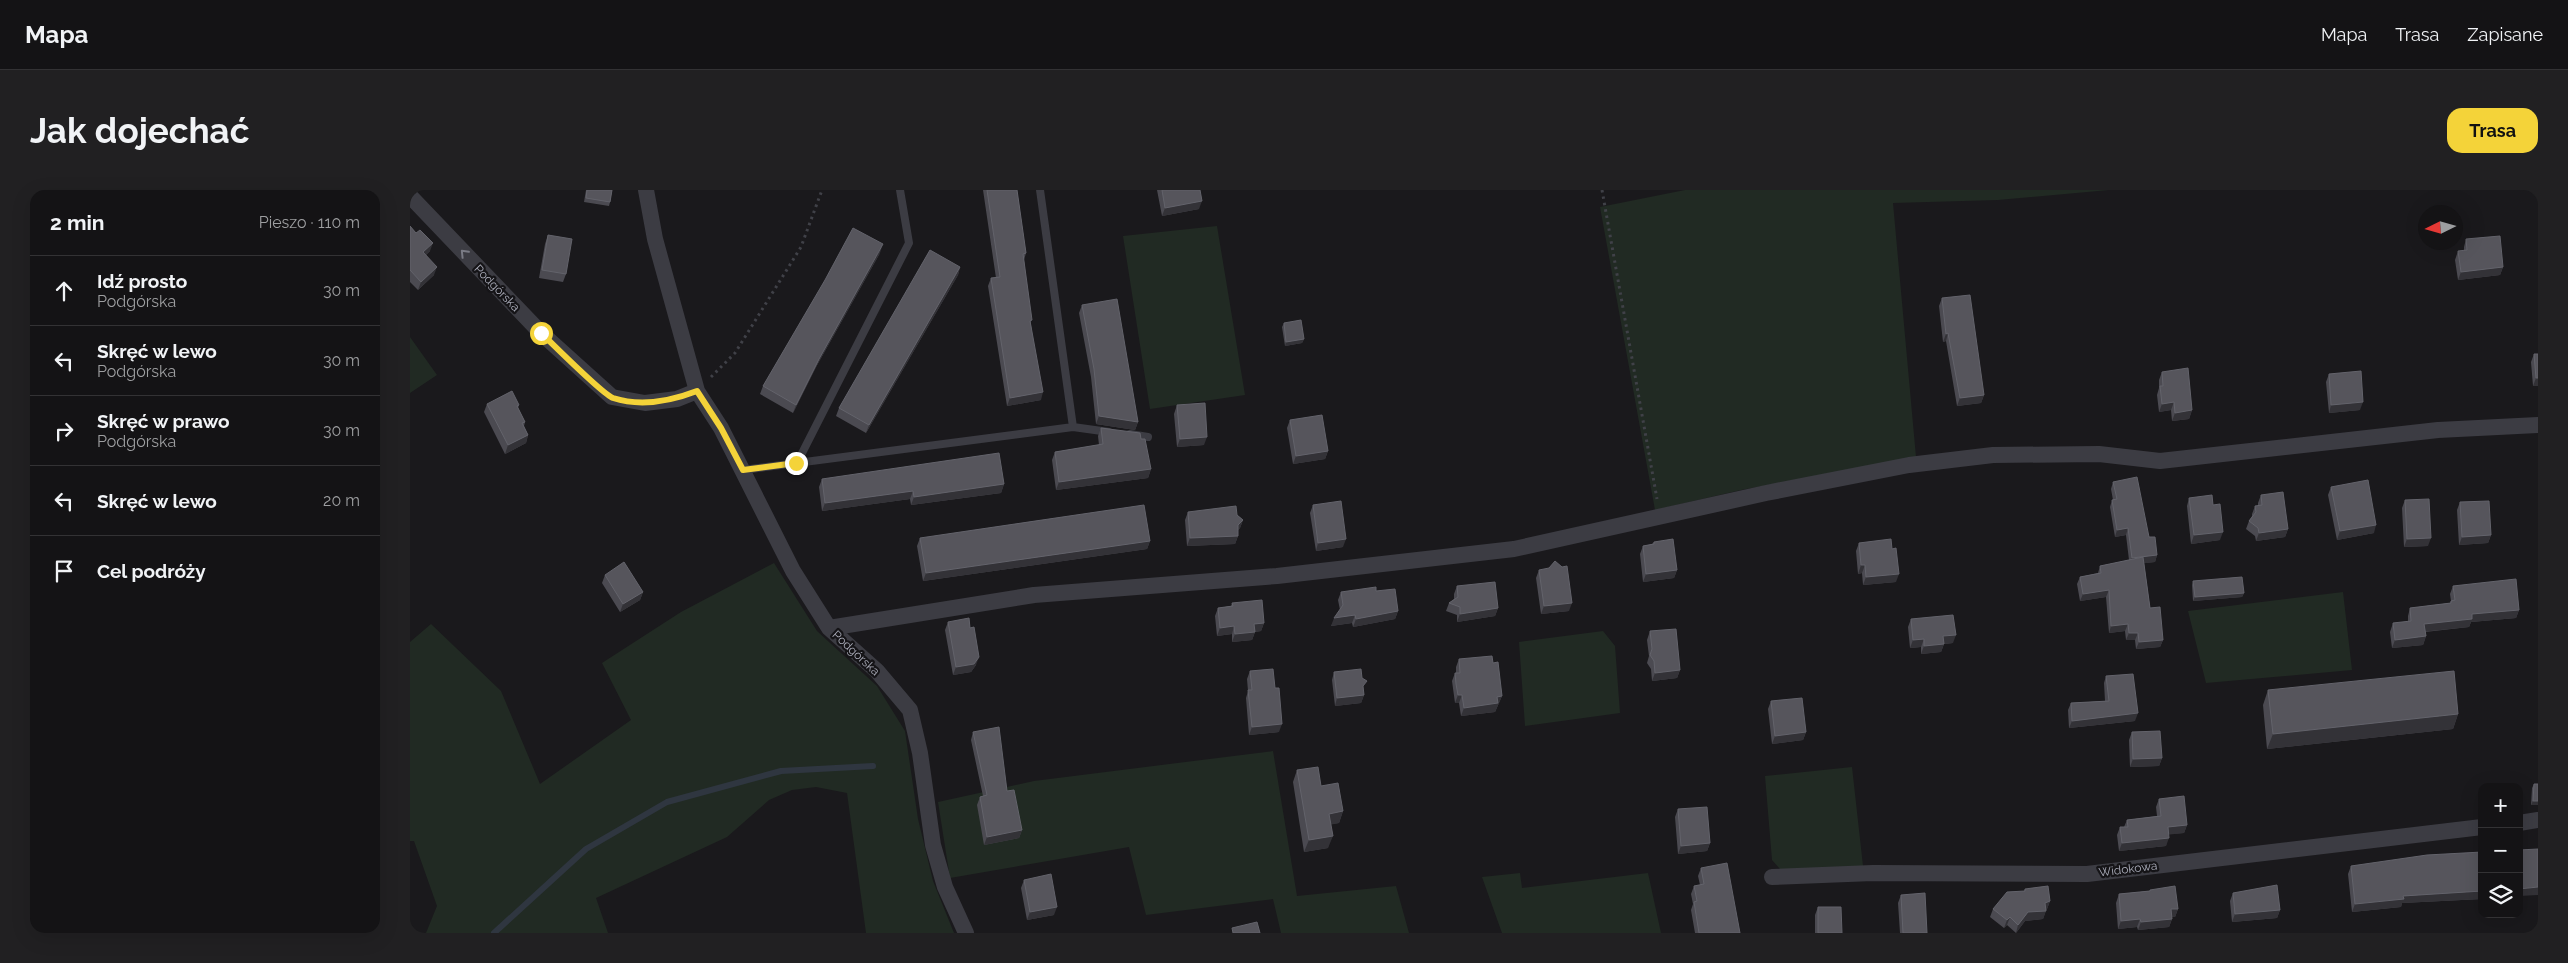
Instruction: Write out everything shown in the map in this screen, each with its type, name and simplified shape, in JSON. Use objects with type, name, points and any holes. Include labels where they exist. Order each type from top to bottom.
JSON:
[{"type":"street","name":"Podgórska","points":[[646,190],[655,239],[697,391],[721,428],[793,571],[829,628],[877,671],[910,710],[920,753],[933,845],[945,886],[966,933]]},
{"type":"street","name":"Podgórska","points":[[410,196],[541,333],[612,397],[645,403],[676,399],[697,391]]},
{"type":"street","points":[[829,628],[1034,595],[1277,576],[1514,549],[1766,493],[1909,465],[1993,455],[2100,454],[2160,461],[2438,430],[2538,425]]},
{"type":"street","points":[[2523,822],[2538,820]]},
{"type":"street","name":"Widokowa","points":[[1772,877],[1873,872],[2087,874],[2478,827]]},
{"type":"lane","points":[[796,463],[909,243],[900,190]]},
{"type":"lane","points":[[1040,190],[1073,427]]},
{"type":"lane","points":[[743,470],[1073,427],[1148,436]]},
{"type":"path","points":[[697,391],[735,353],[801,247],[822,190]]},
{"type":"path","points":[[1602,190],[1660,516]]},
{"type":"shaded area","points":[[1685,190],[2109,190],[1998,200],[1893,203],[1916,457],[1741,490],[1655,510],[1600,207]]},
{"type":"shaded area","points":[[1217,226],[1245,395],[1150,409],[1123,236]]},
{"type":"shaded area","points":[[410,337],[437,375],[410,393]]},
{"type":"shaded area","points":[[774,563],[817,631],[877,686],[905,731],[918,819],[933,881],[954,933],[866,933],[847,793],[816,787],[792,790],[769,800],[727,837],[596,898],[608,933],[426,933],[437,906],[414,841],[410,841],[410,642],[431,624],[501,691],[540,784],[631,720],[602,663],[681,612]]},
{"type":"shaded area","points":[[2343,592],[2352,670],[2206,683],[2188,611]]},
{"type":"shaded area","points":[[1603,631],[1615,646],[1620,713],[1525,726],[1519,642]]},
{"type":"shaded area","points":[[1273,751],[1297,896],[1396,886],[1409,933],[1281,933],[1273,899],[1146,915],[1129,847],[950,878],[938,802],[1034,781]]},
{"type":"shaded area","points":[[1852,767],[1863,866],[1781,870],[1772,860],[1765,776]]},
{"type":"shaded area","points":[[1520,873],[1522,888],[1648,873],[1661,933],[1502,933],[1482,877]]},
{"type":"building","points":[[587,190],[612,190],[610,202],[586,198]]},
{"type":"building","points":[[987,190],[1017,190],[1026,253],[1023,254],[1032,320],[1030,321],[1043,392],[1010,398],[991,278],[1000,277]]},
{"type":"building","points":[[1162,190],[1200,190],[1202,201],[1165,208]]},
{"type":"building","points":[[410,226],[416,233],[420,230],[433,243],[423,252],[437,267],[421,282],[410,270]]},
{"type":"building","points":[[853,228],[883,244],[819,359],[796,405],[763,386]]},
{"type":"building","points":[[548,235],[572,239],[566,274],[542,270]]},
{"type":"building","points":[[2500,236],[2503,267],[2461,272],[2458,251],[2467,250],[2466,239]]},
{"type":"building","points":[[930,250],[960,267],[869,425],[839,408]]},
{"type":"building","points":[[1970,295],[1984,395],[1960,398],[1948,333],[1946,334],[1942,298]]},
{"type":"building","points":[[1117,299],[1138,422],[1099,416],[1094,369],[1082,305]]},
{"type":"building","points":[[1301,320],[1304,339],[1286,342],[1284,323]]},
{"type":"building","points":[[2534,354],[2538,354],[2538,378],[2536,378]]},
{"type":"building","points":[[2188,368],[2192,410],[2175,413],[2174,402],[2162,404],[2160,386],[2163,386],[2162,372]]},
{"type":"building","points":[[2361,371],[2363,402],[2331,405],[2329,374]]},
{"type":"building","points":[[512,391],[519,405],[517,406],[525,422],[522,423],[528,435],[508,445],[487,404]]},
{"type":"building","points":[[1205,403],[1207,437],[1180,439],[1177,405]]},
{"type":"building","points":[[1322,415],[1328,451],[1296,456],[1290,420]]},
{"type":"building","points":[[1101,428],[1140,433],[1141,439],[1145,439],[1151,469],[1059,482],[1055,452],[1103,444]]},
{"type":"building","points":[[999,453],[1004,484],[914,497],[913,491],[825,503],[822,479]]},
{"type":"building","points":[[2137,477],[2149,537],[2155,537],[2157,555],[2132,558],[2128,528],[2117,530],[2112,500],[2117,499],[2113,482]]},
{"type":"building","points":[[2368,480],[2376,525],[2340,531],[2331,487]]},
{"type":"building","points":[[2283,492],[2288,529],[2259,533],[2258,528],[2249,521],[2256,512],[2255,506],[2262,505],[2261,495]]},
{"type":"building","points":[[2212,495],[2213,505],[2220,504],[2223,532],[2194,535],[2189,498]]},
{"type":"building","points":[[2429,499],[2431,538],[2407,539],[2405,500]]},
{"type":"building","points":[[1341,501],[1346,539],[1318,543],[1313,505]]},
{"type":"building","points":[[2489,501],[2491,535],[2462,537],[2460,502]]},
{"type":"building","points":[[1144,505],[1150,541],[926,573],[920,538]]},
{"type":"building","points":[[1236,506],[1237,515],[1243,520],[1238,525],[1238,536],[1190,538],[1188,512]]},
{"type":"building","points":[[1673,539],[1677,570],[1646,574],[1643,546]]},
{"type":"building","points":[[1891,539],[1892,549],[1896,548],[1899,574],[1866,577],[1865,565],[1861,565],[1859,543]]},
{"type":"building","points":[[2143,557],[2150,608],[2160,607],[2163,640],[2139,642],[2138,633],[2129,633],[2128,624],[2111,626],[2109,590],[2083,594],[2080,577],[2101,573],[2100,566]]},
{"type":"building","points":[[1555,561],[1562,567],[1567,566],[1572,603],[1544,606],[1539,570],[1549,568]]},
{"type":"building","points":[[624,562],[643,592],[623,604],[605,575]]},
{"type":"building","points":[[2242,577],[2244,593],[2195,597],[2193,581]]},
{"type":"building","points":[[2516,579],[2519,610],[2472,614],[2472,619],[2424,624],[2426,636],[2395,640],[2393,623],[2411,621],[2410,608],[2451,603],[2451,601],[2455,600],[2453,586]]},
{"type":"building","points":[[1495,582],[1498,608],[1460,614],[1460,607],[1449,603],[1458,597],[1457,586]]},
{"type":"building","points":[[1376,587],[1376,591],[1395,589],[1398,611],[1356,619],[1355,615],[1334,618],[1343,605],[1341,592]]},
{"type":"building","points":[[1262,600],[1264,623],[1254,624],[1255,632],[1235,634],[1234,626],[1220,628],[1218,608],[1233,606],[1232,603]]},
{"type":"building","points":[[1953,615],[1956,635],[1943,636],[1944,644],[1924,646],[1924,639],[1913,640],[1911,619]]},
{"type":"building","points":[[969,618],[970,628],[974,627],[979,657],[974,664],[956,667],[948,622]]},
{"type":"building","points":[[1676,629],[1680,670],[1655,673],[1654,661],[1650,655],[1652,649],[1650,631]]},
{"type":"building","points":[[1492,656],[1493,663],[1498,662],[1502,696],[1497,697],[1498,703],[1464,708],[1462,695],[1458,695],[1456,684],[1455,673],[1460,673],[1459,659]]},
{"type":"building","points":[[1273,669],[1275,688],[1279,688],[1282,724],[1252,727],[1248,690],[1252,690],[1250,671]]},
{"type":"building","points":[[1361,669],[1362,678],[1367,681],[1363,686],[1364,695],[1337,698],[1334,672]]},
{"type":"building","points":[[2454,671],[2458,714],[2273,734],[2268,690]]},
{"type":"building","points":[[2133,674],[2138,713],[2072,721],[2071,703],[2109,701],[2106,676]]},
{"type":"building","points":[[1802,698],[1806,732],[1775,736],[1771,701]]},
{"type":"building","points":[[999,727],[1007,791],[1014,790],[1022,830],[987,837],[980,797],[987,795],[973,732]]},
{"type":"building","points":[[2160,731],[2162,758],[2133,759],[2132,732]]},
{"type":"building","points":[[1318,767],[1321,786],[1338,783],[1343,811],[1329,814],[1333,836],[1309,840],[1297,770]]},
{"type":"building","points":[[2534,784],[2538,784],[2538,801],[2533,801]]},
{"type":"building","points":[[2184,796],[2187,825],[2168,827],[2169,838],[2122,843],[2120,827],[2128,827],[2127,820],[2161,816],[2159,799]]},
{"type":"building","points":[[1707,807],[1710,843],[1681,846],[1678,809]]},
{"type":"building","points":[[2538,849],[2538,887],[2523,889],[2523,850]]},
{"type":"building","points":[[2478,852],[2478,891],[2403,896],[2404,899],[2355,904],[2351,866],[2427,855]]},
{"type":"building","points":[[1727,863],[1740,933],[1699,933],[1694,902],[1697,901],[1694,886],[1704,884],[1701,868]]},
{"type":"building","points":[[1051,874],[1057,907],[1030,912],[1024,880]]},
{"type":"building","points":[[2277,885],[2280,910],[2235,914],[2233,893]]},
{"type":"building","points":[[2048,886],[2050,901],[2045,903],[2046,911],[2028,912],[2018,925],[2010,917],[2007,920],[1993,909],[2007,892],[2025,891],[2025,889]]},
{"type":"building","points":[[2175,886],[2178,909],[2171,909],[2172,919],[2141,922],[2140,919],[2121,921],[2119,894]]},
{"type":"building","points":[[1925,893],[1927,933],[1903,933],[1901,895]]},
{"type":"building","points":[[1818,907],[1841,907],[1842,933],[1818,933]]},
{"type":"building","points":[[1257,922],[1260,933],[1233,933],[1232,928]]},
{"type":"waterway","points":[[494,933],[586,849],[667,802],[781,771],[873,766]]},
{"type":"route","points":[[541,333],[612,397],[645,403],[676,399],[697,391],[721,428],[743,470],[796,463]]}]
